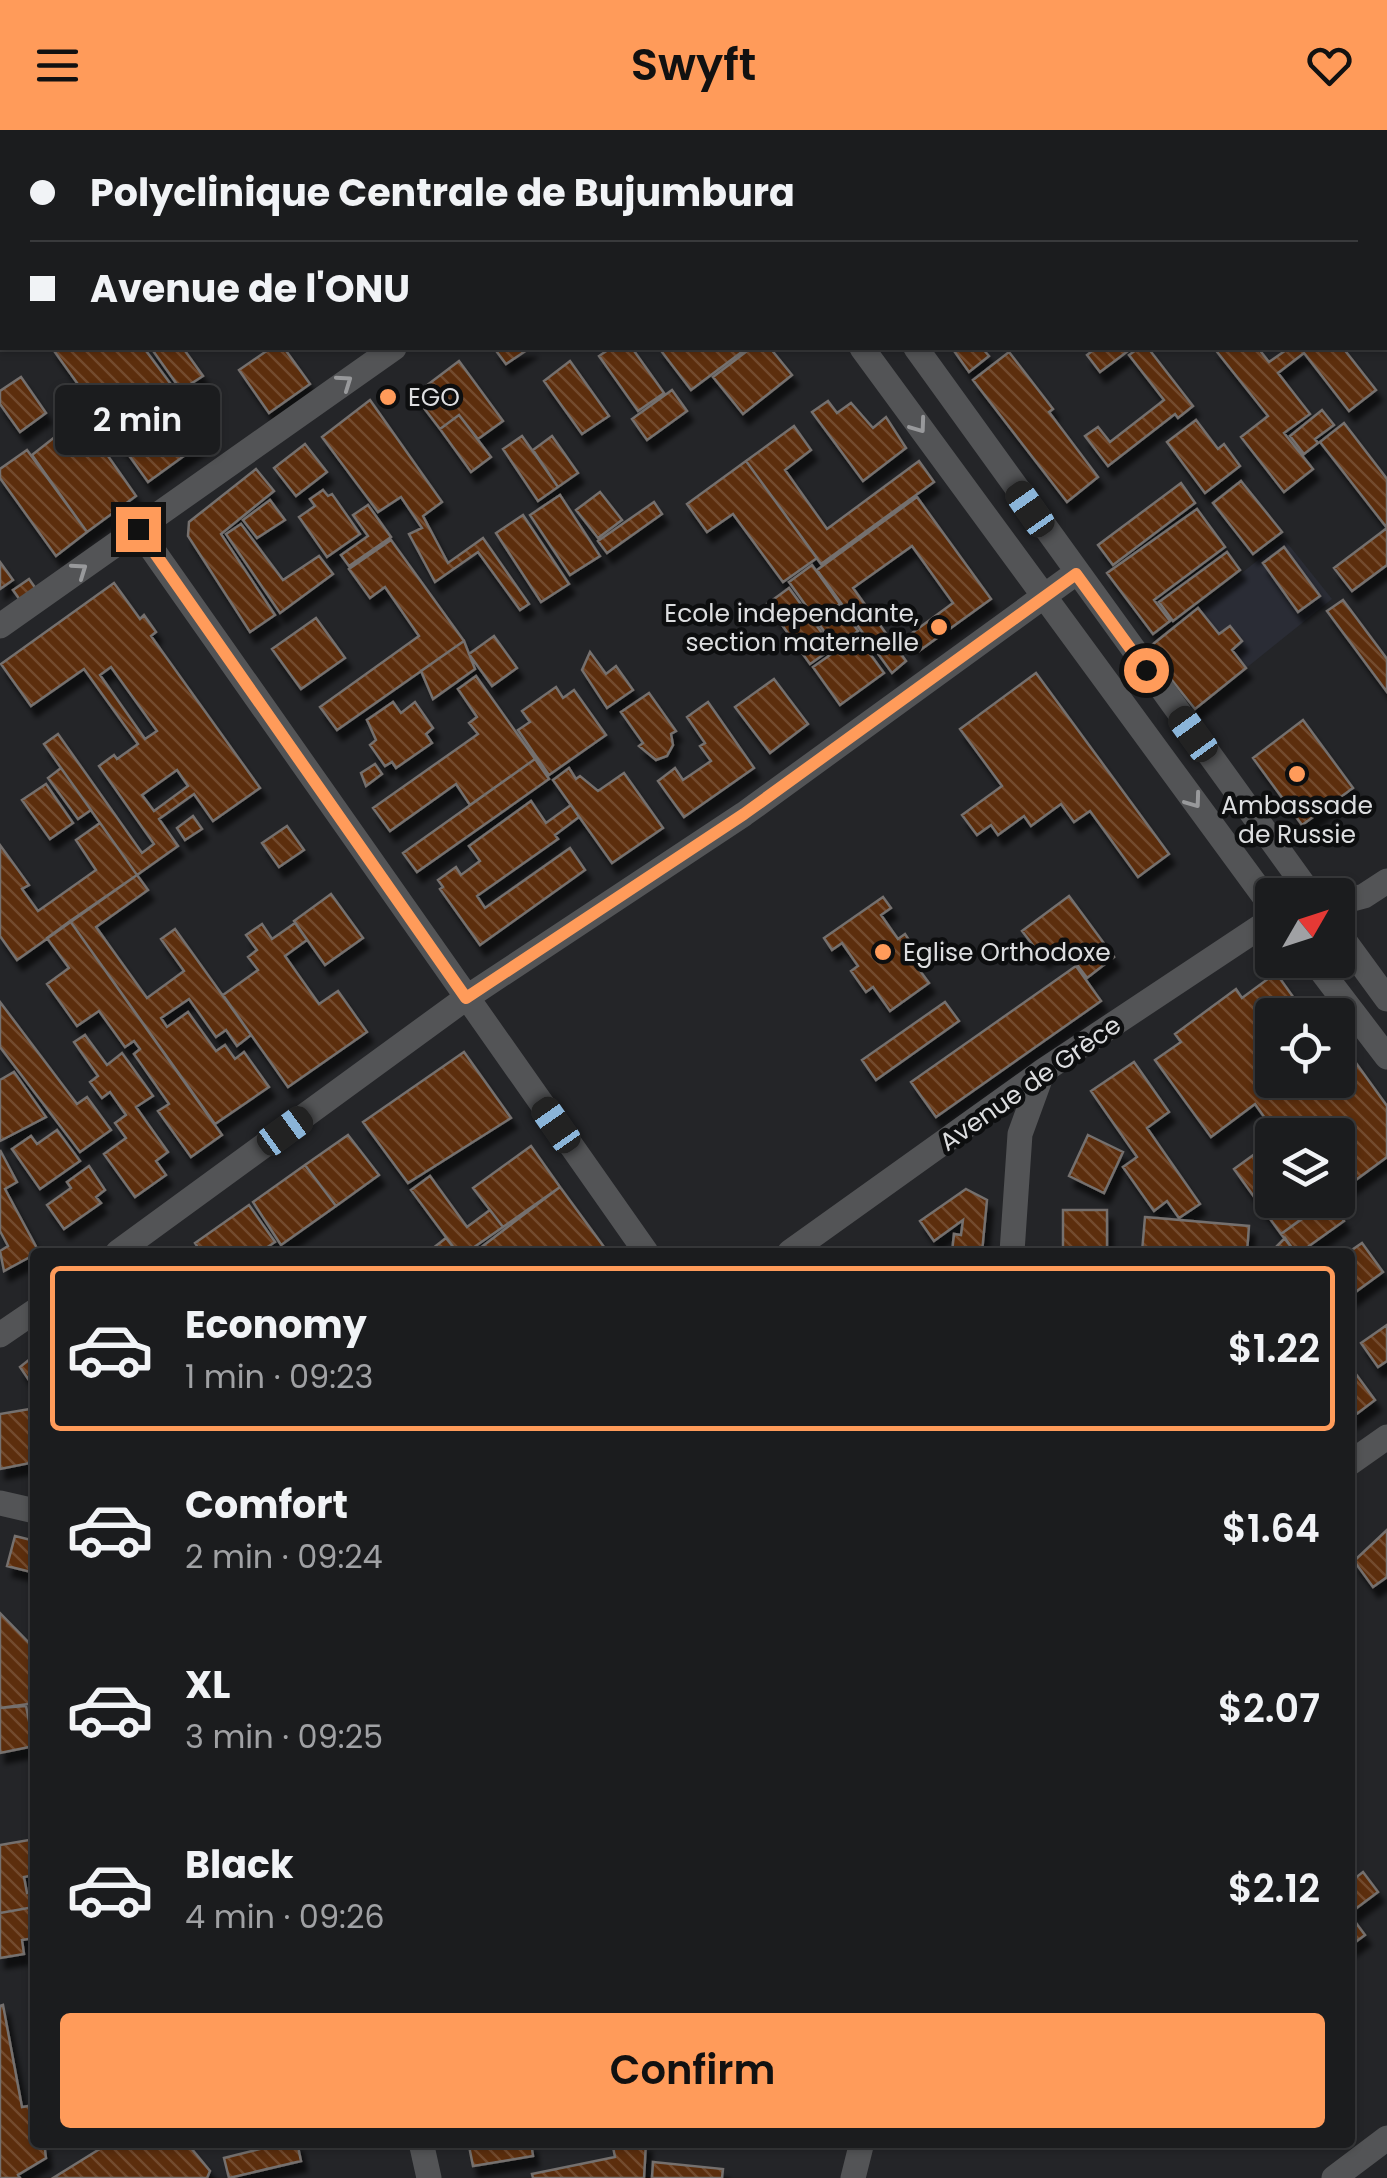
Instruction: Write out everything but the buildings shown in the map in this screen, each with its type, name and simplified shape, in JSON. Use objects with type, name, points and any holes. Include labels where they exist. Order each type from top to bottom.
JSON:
[{"type":"street","points":[[0,626],[391,350]]},
{"type":"street","points":[[863,350],[1255,884]]},
{"type":"street","points":[[917,350],[1299,878]]},
{"type":"street","points":[[138,529],[643,1248]]},
{"type":"street","points":[[123,1248],[466,998],[744,814],[1076,574]]},
{"type":"street","points":[[1355,898],[1387,880]]},
{"type":"street","name":"Avenue de Grèce","points":[[796,1248],[1043,1072],[1255,929]]},
{"type":"street","points":[[1355,955],[1387,998]]},
{"type":"street","points":[[1327,978],[1387,1057]]},
{"type":"street","points":[[1012,1248],[1020,1134],[1043,1072]]},
{"type":"street","points":[[0,1336],[30,1315]]},
{"type":"street","points":[[1355,1459],[1387,1437]]},
{"type":"street","points":[[0,1503],[30,1510]]},
{"type":"street","points":[[1334,2178],[1387,2138]]},
{"type":"street","points":[[423,2148],[428,2178]]},
{"type":"street","points":[[853,2178],[860,2148]]},
{"type":"shaded area","points":[[1284,539],[1332,599],[1195,709],[1147,649]]},
{"type":"place","name":"EGO","points":[[388,397]]},
{"type":"place","name":"Ecole independante, section maternelle","points":[[939,627]]},
{"type":"place","name":"Ambassade de Russie","points":[[1297,774]]},
{"type":"place","name":"Eglise Orthodoxe","points":[[883,952]]},
{"type":"route","points":[[138,529],[466,998],[744,814],[1076,574],[1146,670]]}]
